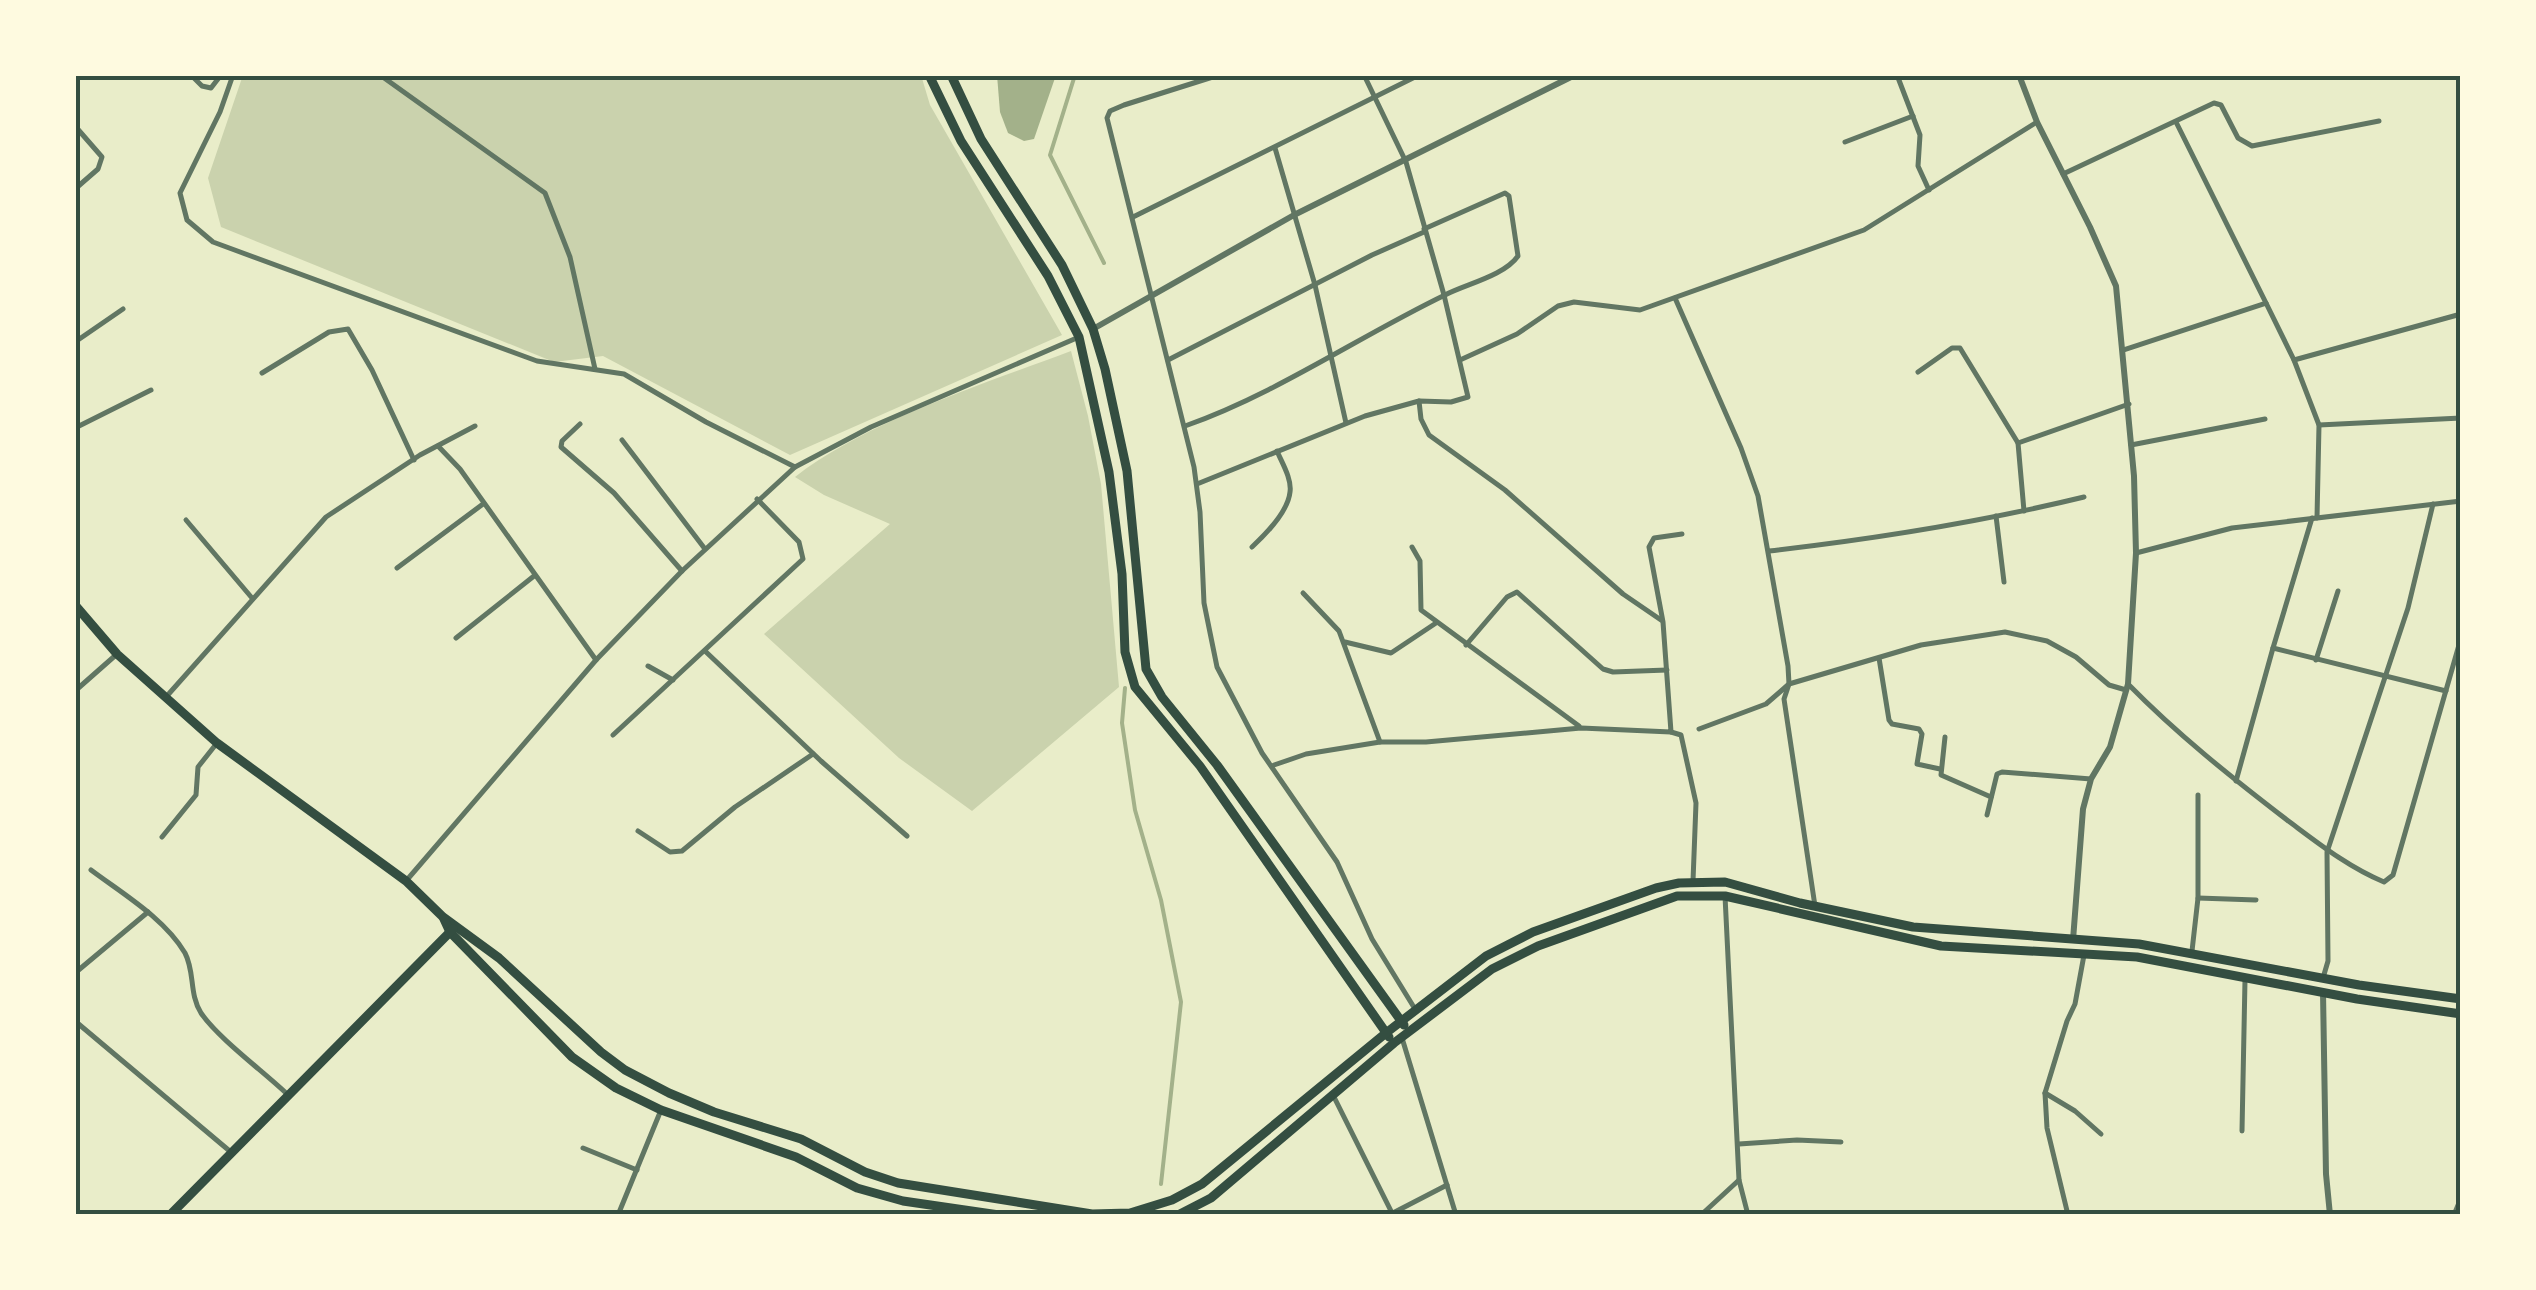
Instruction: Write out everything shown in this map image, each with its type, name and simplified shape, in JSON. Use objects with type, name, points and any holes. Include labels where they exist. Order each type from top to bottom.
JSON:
[{"type":"highway","points":[[930,75],[961,141],[1048,276],[1079,337],[1109,472],[1122,574],[1125,652],[1136,687],[1200,766],[1386,1033],[1402,1038]]},
{"type":"highway","points":[[951,75],[981,139],[1062,266],[1092,329],[1105,368],[1128,471],[1142,652],[1152,682],[1217,765],[1401,1021],[1402,1038]]},
{"type":"highway","points":[[1109,472],[1128,471]]},
{"type":"highway","points":[[75,606],[118,654],[216,743],[406,880],[572,1057],[616,1088],[661,1110],[796,1157],[856,1188],[902,1201],[1000,1215]]},
{"type":"highway","points":[[453,928],[498,958],[601,1052],[625,1070],[669,1093],[801,1140],[865,1172],[898,1183],[1050,1211],[1092,1214],[1130,1213],[1172,1200],[1202,1184],[1401,1021],[1506,944],[1656,888],[1693,881],[1724,882],[1913,927],[2140,944],[2461,999]]},
{"type":"highway","points":[[1178,1215],[1210,1198],[1402,1038],[1512,957],[1677,896],[1725,896],[1941,946],[2138,957],[2357,1000],[2461,1014]]},
{"type":"highway","points":[[170,1215],[453,928]]},
{"type":"street","points":[[191,75],[202,86],[211,88],[221,75]]},
{"type":"street","points":[[234,75],[180,193],[187,220],[212,242],[536,360],[624,374],[795,467]]},
{"type":"street","points":[[380,75],[545,193],[570,257],[595,369]]},
{"type":"street","points":[[1220,75],[1108,113],[1110,136],[1185,426],[1196,484],[1204,603],[1214,660],[1262,753],[1337,862],[1372,939],[1416,1010]]},
{"type":"street","points":[[1196,484],[1346,423],[1419,402],[1451,402],[1468,397],[1406,162],[1364,75]]},
{"type":"street","points":[[1133,217],[1419,75]]},
{"type":"street","points":[[1092,329],[1294,215],[1575,75]]},
{"type":"street","points":[[1897,75],[1913,116],[1921,146],[1918,166],[1929,190]]},
{"type":"street","points":[[2019,75],[2037,122],[2116,286],[2129,404],[2136,553],[2127,687],[2110,747],[2091,779],[2084,809],[2073,940]]},
{"type":"street","points":[[2063,174],[2218,103],[2238,138],[2261,146],[2380,121]]},
{"type":"street","points":[[1845,142],[1913,116]]},
{"type":"street","points":[[1460,360],[1517,334],[1565,304],[1585,302],[1640,310],[1864,230],[2037,122]]},
{"type":"street","points":[[2176,122],[2294,360],[2319,424],[2315,518],[2236,781]]},
{"type":"street","points":[[75,126],[102,157],[98,169],[75,189]]},
{"type":"street","points":[[1276,148],[1315,286],[1346,423]]},
{"type":"street","points":[[1168,360],[1502,193],[1509,196],[1519,251],[1516,261],[1223,412],[1185,426]]},
{"type":"street","points":[[1675,298],[1758,496],[1789,684],[1784,699],[1816,906]]},
{"type":"street","points":[[2124,350],[2266,303]]},
{"type":"street","points":[[75,342],[124,309]]},
{"type":"street","points":[[2294,360],[2461,314]]},
{"type":"street","points":[[262,374],[329,332],[348,329],[414,460]]},
{"type":"street","points":[[406,880],[596,660],[682,571],[795,467],[871,427],[1079,337]]},
{"type":"street","points":[[1918,372],[1952,348],[1960,348],[2018,443],[2024,512]]},
{"type":"street","points":[[75,428],[151,390]]},
{"type":"street","points":[[1419,402],[1421,419],[1430,435],[1505,490],[1623,594],[1663,622]]},
{"type":"street","points":[[2018,443],[2129,404]]},
{"type":"street","points":[[2319,424],[2461,418]]},
{"type":"street","points":[[2131,445],[2265,419]]},
{"type":"street","points":[[580,424],[562,441],[561,447],[614,493],[682,571]]},
{"type":"street","points":[[166,697],[326,517],[474,426]]},
{"type":"street","points":[[622,440],[705,549]]},
{"type":"street","points":[[438,446],[460,469],[596,660]]},
{"type":"street","points":[[1252,547],[1270,529],[1290,495],[1278,451]]},
{"type":"street","points":[[1769,551],[2024,512],[2084,497]]},
{"type":"street","points":[[613,735],[803,558],[799,542],[757,500]]},
{"type":"street","points":[[2136,553],[2232,528],[2461,501]]},
{"type":"street","points":[[397,568],[483,504]]},
{"type":"street","points":[[2323,978],[2328,961],[2327,852],[2387,677],[2433,504]]},
{"type":"street","points":[[1996,516],[2004,582]]},
{"type":"street","points":[[186,520],[252,598]]},
{"type":"street","points":[[1672,732],[1663,622],[1650,544],[1654,538],[1682,534]]},
{"type":"street","points":[[1412,547],[1420,561],[1419,607],[1581,728]]},
{"type":"street","points":[[456,638],[534,576]]},
{"type":"street","points":[[2316,660],[2338,590]]},
{"type":"street","points":[[1466,645],[1507,598],[1518,592],[1603,669],[1667,670]]},
{"type":"street","points":[[1303,593],[1334,623],[1344,642],[1380,742]]},
{"type":"street","points":[[1344,642],[1391,652],[1436,623]]},
{"type":"street","points":[[1699,729],[1766,704],[1789,684],[1921,645],[2005,632],[2047,641],[2076,657],[2110,685],[2127,687],[2173,730],[2327,852],[2384,882],[2393,875],[2461,638]]},
{"type":"street","points":[[2273,648],[2446,691]]},
{"type":"street","points":[[705,651],[908,836]]},
{"type":"street","points":[[75,691],[118,654]]},
{"type":"street","points":[[1879,658],[1889,720],[1919,729],[1922,734],[1917,764],[1940,769]]},
{"type":"street","points":[[648,666],[674,680]]},
{"type":"street","points":[[1273,765],[1306,754],[1380,742],[1426,742],[1581,728],[1672,732],[1681,735],[1696,803],[1693,881]]},
{"type":"street","points":[[1945,736],[1940,769],[1944,779],[1991,796]]},
{"type":"street","points":[[162,837],[196,794],[198,767],[216,743]]},
{"type":"street","points":[[638,831],[670,852],[682,851],[735,808],[814,754]]},
{"type":"street","points":[[1987,814],[1997,774],[2002,772],[2091,779]]},
{"type":"street","points":[[2192,951],[2198,898],[2198,795]]},
{"type":"street","points":[[91,870],[148,912],[183,950],[193,994],[205,1018],[289,1096]]},
{"type":"street","points":[[1725,896],[1739,1180],[1748,1215]]},
{"type":"street","points":[[2198,898],[2256,900]]},
{"type":"street","points":[[75,973],[148,912]]},
{"type":"street","points":[[2068,1215],[2047,1128],[2045,1093],[2066,1021],[2075,1004],[2084,955]]},
{"type":"street","points":[[2242,1131],[2245,976]]},
{"type":"street","points":[[2322,991],[2330,1215]]},
{"type":"street","points":[[75,1022],[232,1153]]},
{"type":"street","points":[[1402,1038],[1456,1215]]},
{"type":"street","points":[[2045,1093],[2075,1111],[2101,1134]]},
{"type":"street","points":[[1333,1095],[1390,1214],[1447,1185]]},
{"type":"street","points":[[618,1215],[661,1110]]},
{"type":"street","points":[[1738,1144],[1841,1142]]},
{"type":"street","points":[[583,1148],[637,1170]]},
{"type":"street","points":[[1701,1215],[1739,1180]]},
{"type":"street","points":[[2454,1215],[2461,1198]]},
{"type":"shaded area","points":[[243,75],[921,75],[930,105],[1062,335],[790,455],[603,356],[554,362],[221,227],[208,178]]},
{"type":"shaded area","points":[[997,75],[1056,75],[1034,139],[1024,141],[1008,133],[1000,112]]},
{"type":"shaded area","points":[[1071,351],[1101,484],[1119,687],[972,811],[899,758],[764,634],[890,524],[824,495],[795,477],[891,421]]},
{"type":"waterway","points":[[1075,75],[1050,155],[1104,263]]},
{"type":"waterway","points":[[1125,688],[1122,723],[1135,810],[1161,900],[1181,1002],[1161,1184]]}]
